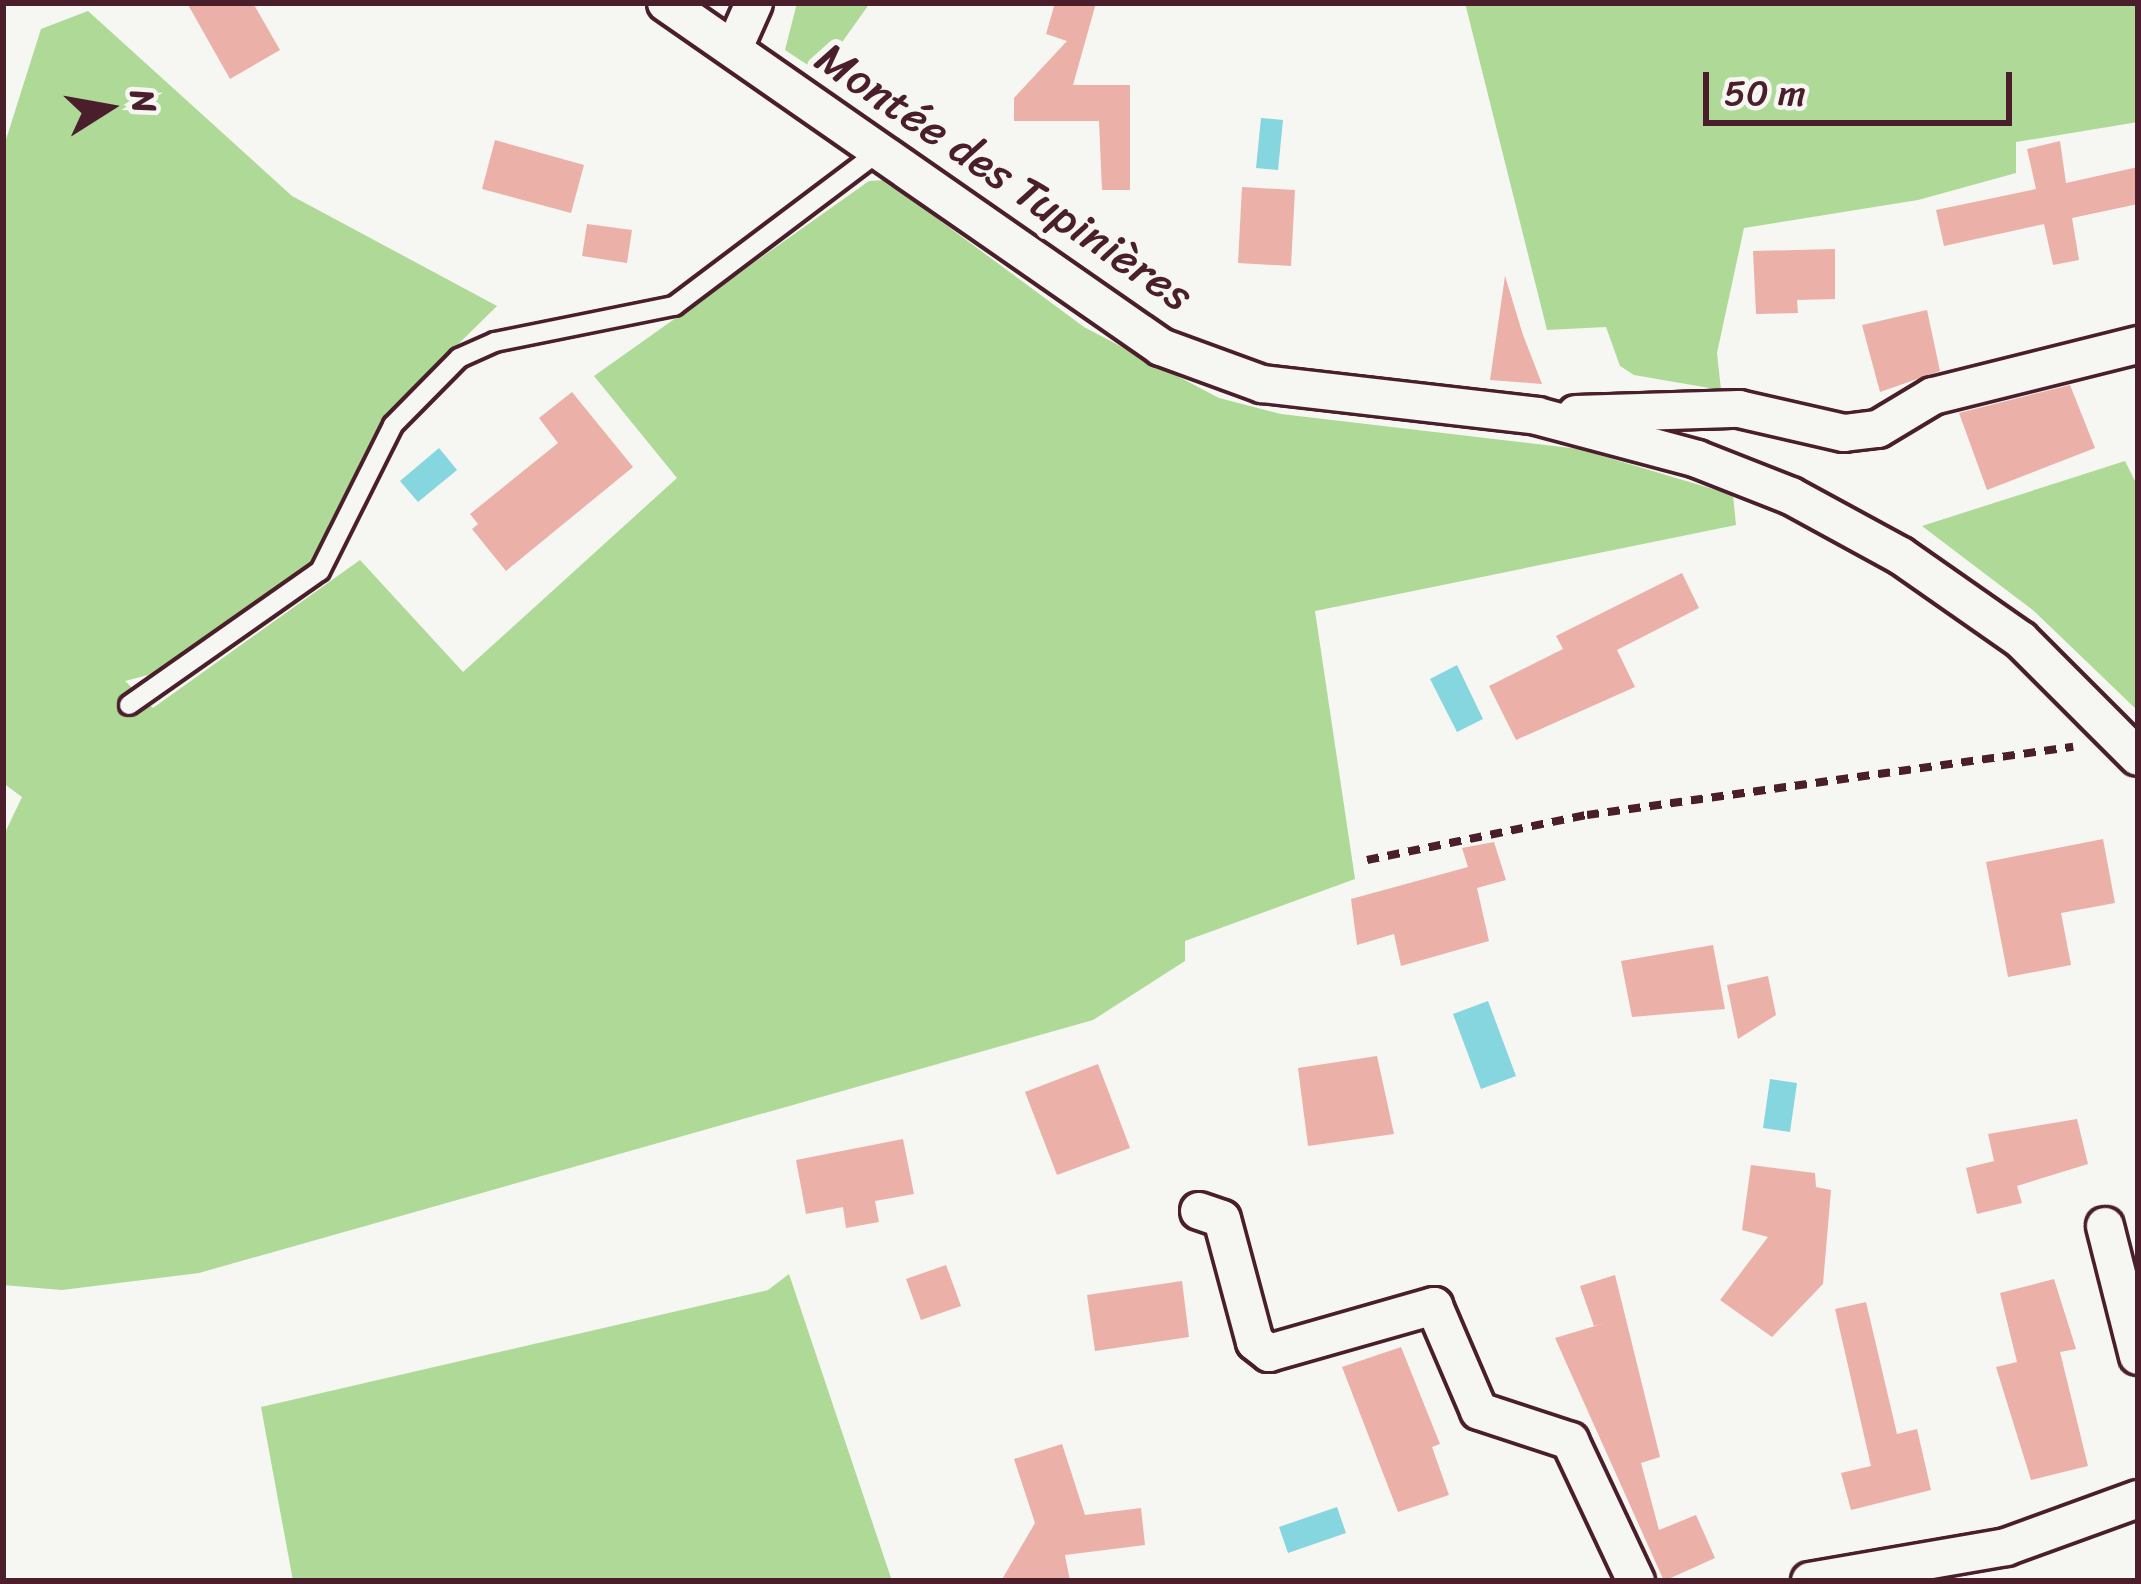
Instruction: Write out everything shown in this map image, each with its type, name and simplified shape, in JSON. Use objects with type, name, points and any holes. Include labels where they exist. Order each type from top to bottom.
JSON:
[{"type":"street","name":"Montée des Tupinières","points":[[665,3],[1121,324],[1215,370],[1324,394],[1537,416],[1696,459],[1851,526],[2021,640],[2130,749]]},
{"type":"street","points":[[734,48],[754,3]]},
{"type":"street","points":[[1537,416],[1739,409],[1844,433],[1902,420],[1934,396],[1966,386],[2138,345]]},
{"type":"street","points":[[1199,1211],[1222,1219],[1255,1342],[1269,1353],[1434,1306],[1479,1411],[1570,1442],[1636,1581]]},
{"type":"street","points":[[2105,1226],[2138,1356]]},
{"type":"street","points":[[1810,1581],[2006,1546],[2138,1499]]},
{"type":"lane","points":[[129,705],[320,571],[393,425],[459,358],[542,331],[674,307],[878,152]]},
{"type":"path","points":[[1367,860],[1564,819],[2130,749]]},
{"type":"green space","points":[[797,3],[870,3],[820,73],[785,50]]},
{"type":"green space","points":[[1465,3],[2138,3],[2138,122],[2016,142],[2016,173],[1918,200],[1744,228],[1717,353],[1721,390],[1634,375],[1620,366],[1606,327],[1547,330]]},
{"type":"green space","points":[[88,11],[292,196],[497,306],[384,417],[321,555],[294,583],[159,672],[125,681],[153,708],[360,560],[463,672],[677,478],[594,376],[869,181],[885,180],[1084,327],[1219,398],[1281,414],[1579,449],[1733,495],[1736,525],[1315,611],[1355,879],[1185,941],[1185,961],[1093,1020],[199,1273],[62,1290],[3,1285],[3,837],[22,797],[3,783],[3,149],[41,29]]},
{"type":"green space","points":[[2125,461],[2138,487],[2138,711],[2034,611],[1922,526]]},
{"type":"green space","points":[[789,1274],[892,1581],[293,1581],[261,1407],[768,1290]]},
{"type":"water","points":[[1261,118],[1283,120],[1278,170],[1256,168]]},
{"type":"water","points":[[439,448],[457,470],[418,502],[400,481]]},
{"type":"water","points":[[1457,665],[1483,719],[1457,732],[1430,679]]},
{"type":"water","points":[[1488,1001],[1516,1076],[1481,1089],[1453,1014]]},
{"type":"water","points":[[1770,1079],[1797,1083],[1790,1132],[1763,1128]]},
{"type":"water","points":[[1337,1507],[1346,1533],[1288,1553],[1279,1527]]},
{"type":"building","points":[[187,3],[253,3],[280,50],[230,79]]},
{"type":"building","points":[[1055,3],[1096,3],[1073,85],[1130,85],[1130,190],[1102,190],[1099,121],[1014,121],[1014,98],[1067,41],[1046,34]]},
{"type":"building","points":[[495,140],[584,165],[571,213],[482,189]]},
{"type":"building","points":[[2060,141],[2066,183],[2138,167],[2138,204],[2072,218],[2079,260],[2053,265],[2044,224],[1944,246],[1936,210],[2036,189],[2027,149]]},
{"type":"building","points":[[1242,187],[1295,190],[1291,266],[1238,263]]},
{"type":"building","points":[[587,224],[632,230],[627,263],[582,256]]},
{"type":"building","points":[[1835,249],[1835,299],[1797,300],[1798,313],[1756,314],[1753,251]]},
{"type":"building","points":[[1505,276],[1523,335],[1542,384],[1490,380]]},
{"type":"building","points":[[1927,310],[1940,371],[1880,392],[1862,325]]},
{"type":"building","points":[[2070,385],[2095,448],[1987,490],[1959,413]]},
{"type":"building","points":[[572,392],[633,467],[506,571],[472,529],[478,524],[470,514],[558,443],[539,418]]},
{"type":"building","points":[[1682,573],[1699,608],[1617,650],[1635,687],[1516,740],[1489,686],[1563,649],[1556,636]]},
{"type":"building","points":[[2103,839],[2115,903],[2061,913],[2071,965],[2008,977],[1986,862]]},
{"type":"building","points":[[1494,842],[1506,880],[1477,888],[1489,941],[1401,966],[1394,934],[1357,945],[1351,899],[1468,867],[1462,848]]},
{"type":"building","points":[[1713,945],[1725,1009],[1632,1017],[1621,961]]},
{"type":"building","points":[[1768,976],[1776,1015],[1738,1039],[1727,985]]},
{"type":"building","points":[[1377,1056],[1394,1134],[1308,1146],[1298,1068]]},
{"type":"building","points":[[1098,1064],[1130,1148],[1057,1175],[1025,1092]]},
{"type":"building","points":[[2077,1119],[2088,1164],[2017,1186],[2022,1203],[1977,1214],[1966,1168],[1994,1161],[1988,1134]]},
{"type":"building","points":[[903,1139],[914,1194],[875,1201],[879,1222],[846,1228],[843,1207],[806,1214],[796,1160]]},
{"type":"building","points":[[1751,1165],[1815,1173],[1816,1187],[1831,1190],[1823,1284],[1772,1337],[1720,1300],[1768,1237],[1742,1230]]},
{"type":"building","points":[[946,1265],[961,1306],[921,1320],[906,1279]]},
{"type":"building","points":[[1615,1275],[1660,1457],[1641,1463],[1659,1530],[1696,1515],[1715,1558],[1664,1581],[1555,1338],[1605,1323],[1594,1326],[1580,1286]]},
{"type":"building","points":[[2054,1279],[2076,1349],[2060,1352],[2088,1466],[2031,1480],[1996,1367],[2017,1362],[2000,1293]]},
{"type":"building","points":[[1182,1281],[1189,1337],[1095,1351],[1087,1295]]},
{"type":"building","points":[[1866,1302],[1897,1434],[1917,1429],[1931,1490],[1851,1510],[1841,1473],[1871,1466],[1835,1309]]},
{"type":"building","points":[[1401,1347],[1440,1444],[1432,1447],[1449,1495],[1398,1512],[1342,1367]]},
{"type":"building","points":[[1062,1444],[1085,1515],[1141,1508],[1145,1545],[1065,1555],[1070,1581],[1001,1581],[1035,1523],[1014,1459]]}]
